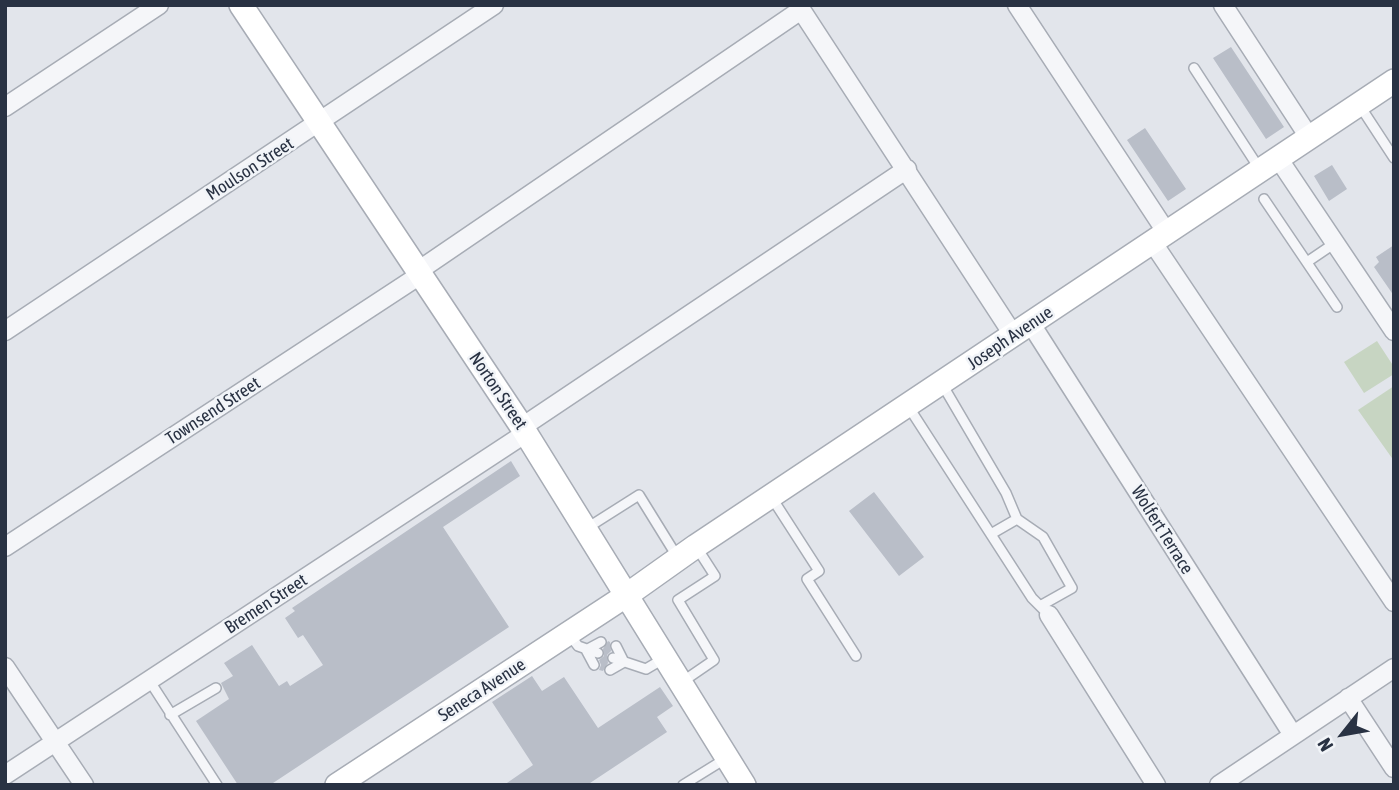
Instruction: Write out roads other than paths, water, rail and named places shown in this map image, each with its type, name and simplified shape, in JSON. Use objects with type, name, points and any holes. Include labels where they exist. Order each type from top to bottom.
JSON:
[{"type":"main road","name":"Norton Street","points":[[241,5],[524,430],[744,785]]},
{"type":"main road","name":"Joseph Avenue","points":[[627,595],[687,552],[1309,137],[1359,104],[1392,87]]},
{"type":"main road","name":"Seneca Avenue","points":[[337,785],[627,595]]},
{"type":"street","points":[[5,107],[159,5]]},
{"type":"street","name":"Moulson Street","points":[[5,331],[494,5]]},
{"type":"street","points":[[1017,5],[1160,238],[1394,602]]},
{"type":"street","points":[[1223,5],[1309,137]]},
{"type":"street","name":"Wolfert Terrace","points":[[800,8],[906,169],[1023,330],[1293,735]]},
{"type":"street","name":"Townsend Street","points":[[5,547],[419,273],[800,8]]},
{"type":"street","points":[[1269,164],[1335,243],[1394,331]]},
{"type":"street","name":"Bremen Street","points":[[5,775],[524,430],[906,169]]},
{"type":"street","points":[[1045,610],[1156,785]]},
{"type":"street","points":[[5,667],[84,785]]},
{"type":"street","points":[[1219,785],[1394,668]]},
{"type":"street","points":[[1348,698],[1394,768]]},
{"type":"lane","points":[[1194,68],[1269,164]]},
{"type":"lane","points":[[1359,104],[1394,158]]},
{"type":"lane","points":[[1264,199],[1337,307]]},
{"type":"lane","points":[[1307,262],[1335,243]]},
{"type":"lane","points":[[908,407],[1032,598],[1045,610],[1072,588],[1043,537],[1017,519],[1006,493],[942,384]]},
{"type":"lane","points":[[586,529],[639,495],[687,552],[715,576],[678,600],[714,660],[680,683]]},
{"type":"lane","points":[[771,497],[819,570],[807,579],[856,656]]},
{"type":"lane","points":[[991,534],[1017,519]]},
{"type":"lane","points":[[568,633],[578,646],[598,653]]},
{"type":"lane","points":[[586,650],[601,642]]},
{"type":"lane","points":[[616,646],[624,662]]},
{"type":"lane","points":[[586,650],[594,665]]},
{"type":"lane","points":[[612,658],[646,668],[665,657]]},
{"type":"lane","points":[[610,670],[624,662]]},
{"type":"lane","points":[[149,680],[216,785]]},
{"type":"lane","points":[[170,715],[216,688]]},
{"type":"lane","points":[[684,785],[727,758]]}]
